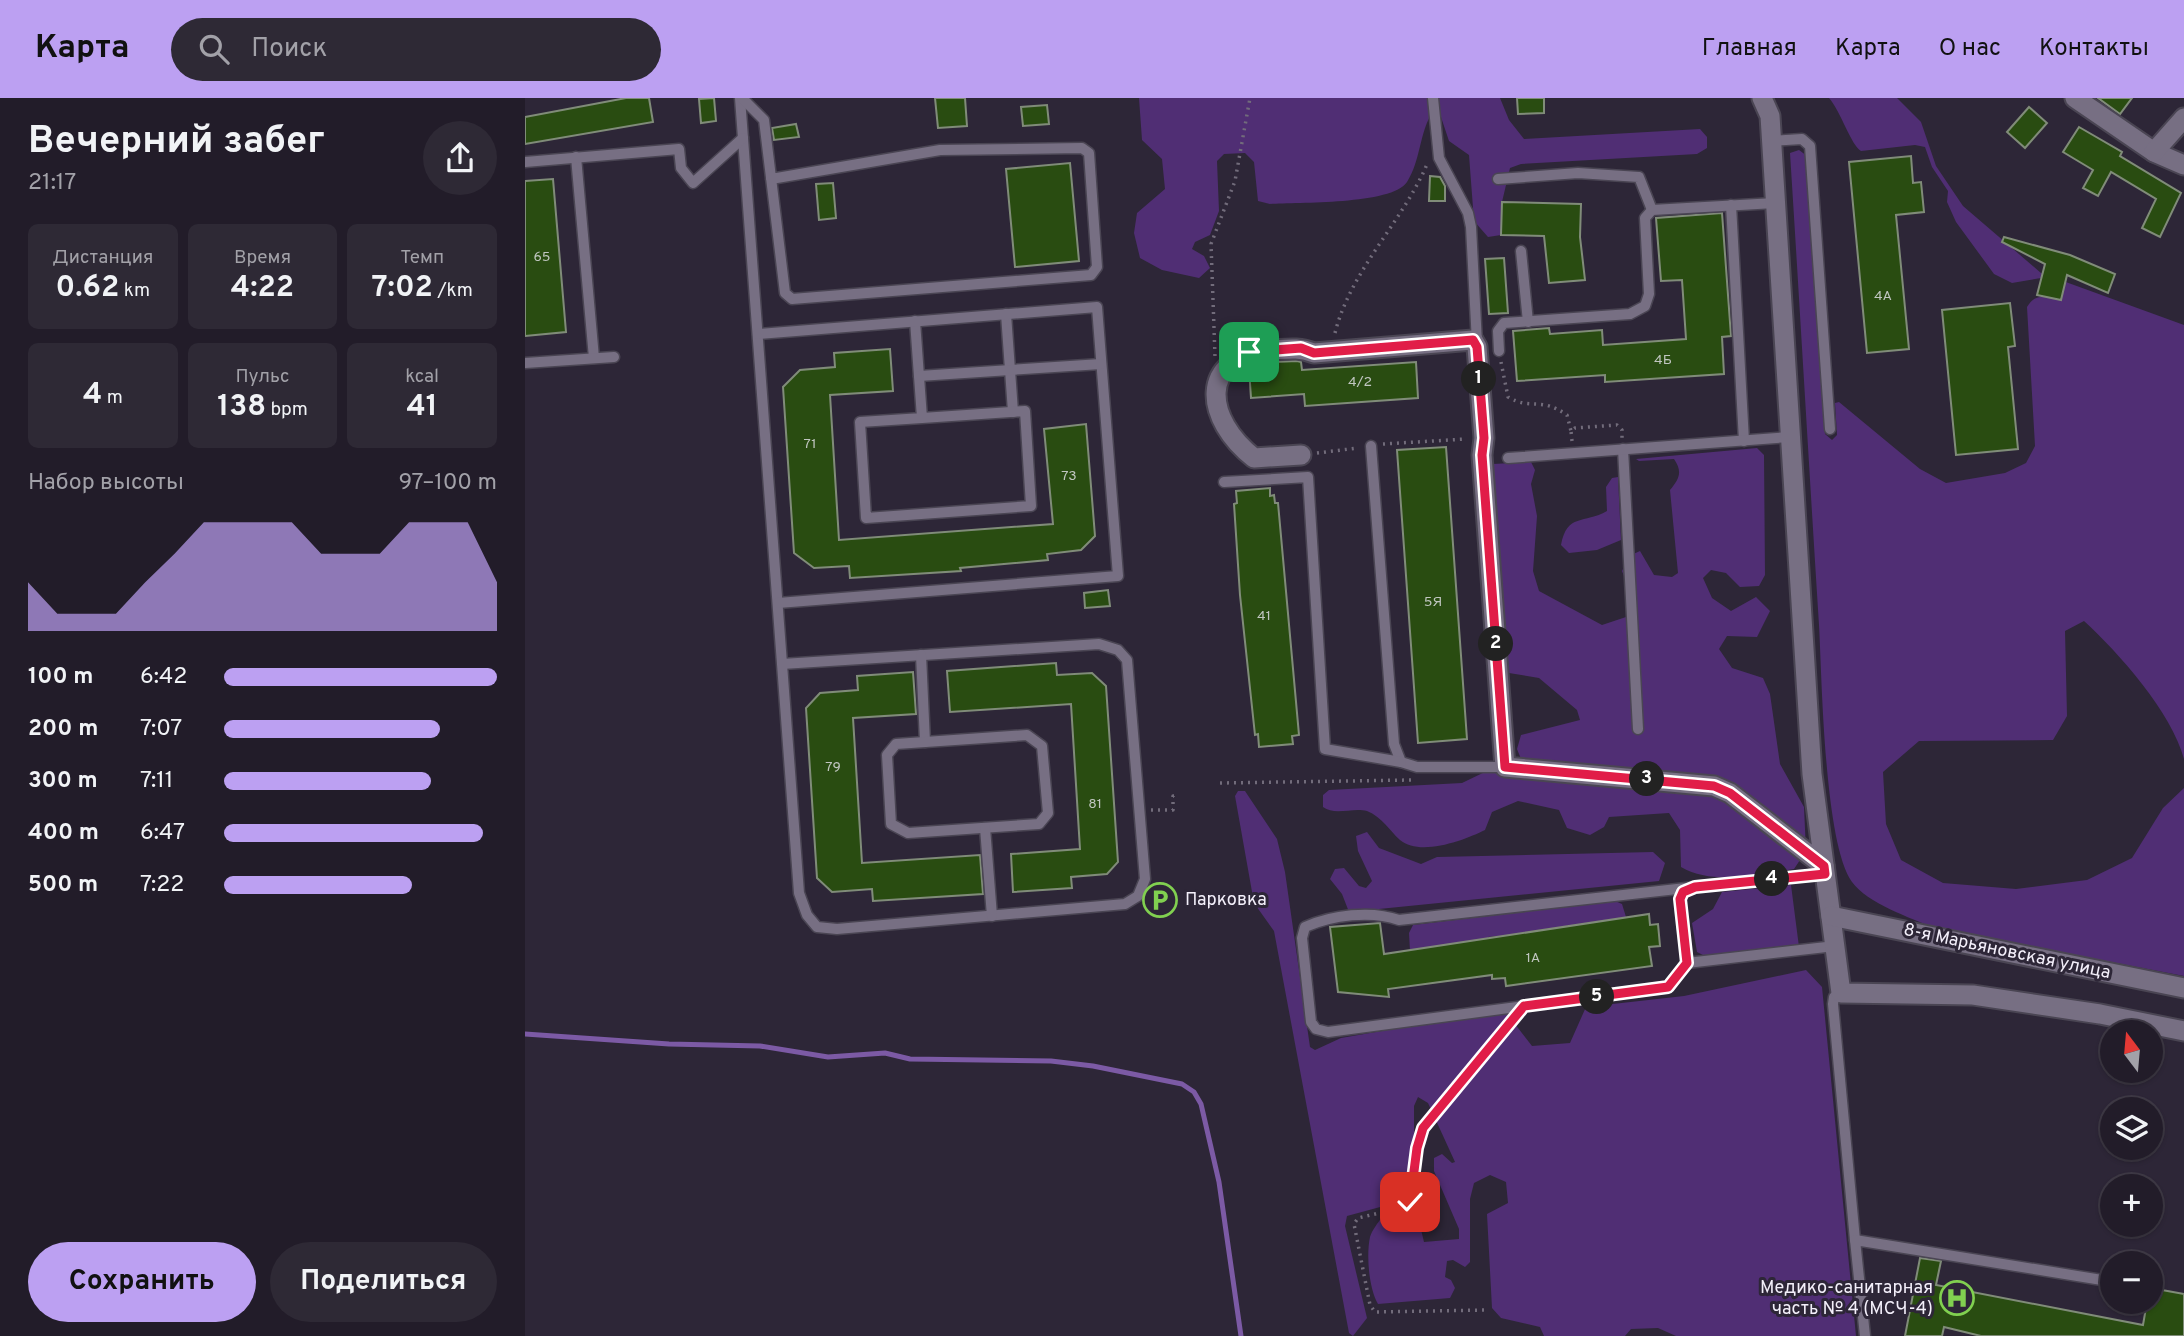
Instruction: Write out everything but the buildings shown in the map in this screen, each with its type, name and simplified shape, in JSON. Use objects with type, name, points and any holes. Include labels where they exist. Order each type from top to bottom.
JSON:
[{"type":"street","points":[[1762,98],[1770,116],[1772,141],[1812,774],[1841,993],[1973,995],[2100,1014],[2184,1031]]},
{"type":"street","points":[[2075,98],[2154,152],[2184,164]]},
{"type":"street","points":[[2154,152],[2184,118]]},
{"type":"street","points":[[1301,455],[1254,458],[1238,446],[1219,412],[1217,383],[1223,369],[1234,359],[1249,352],[1301,348],[1314,353],[1473,340],[1477,347],[1484,438],[1482,455],[1505,767],[1714,786],[1730,793],[1825,870]]},
{"type":"street","name":"8-я Марьяновская улица","points":[[1831,916],[2184,988]]},
{"type":"lane","points":[[741,98],[743,138],[778,603],[782,664],[799,893],[807,915],[817,927],[837,929],[1125,904],[1138,895],[1145,879],[1140,810],[1127,660],[1118,650],[1099,644],[782,664]]},
{"type":"lane","points":[[741,98],[764,120],[771,179],[785,293],[792,299],[1091,275],[1097,267],[1089,153],[1082,148],[940,150],[771,179]]},
{"type":"lane","points":[[1433,98],[1439,158],[1468,213],[1471,227],[1477,347]]},
{"type":"lane","points":[[525,162],[679,149],[681,168],[693,183],[743,138]]},
{"type":"lane","points":[[1772,141],[1802,139],[1810,146],[1830,429]]},
{"type":"lane","points":[[576,158],[594,358]]},
{"type":"lane","points":[[1498,179],[1578,173],[1639,177],[1652,210]]},
{"type":"lane","points":[[1500,351],[1499,331],[1504,323],[1630,314],[1645,306],[1649,294],[1646,218],[1652,210],[1775,203]]},
{"type":"lane","points":[[1731,205],[1744,441]]},
{"type":"lane","points":[[1521,251],[1528,322]]},
{"type":"lane","points":[[758,334],[1097,307],[1118,576],[778,603]]},
{"type":"lane","points":[[1006,314],[1013,412]]},
{"type":"lane","points":[[915,321],[922,418]]},
{"type":"lane","points":[[525,363],[614,357]]},
{"type":"lane","points":[[919,376],[1101,364]]},
{"type":"lane","points":[[1025,411],[1031,506],[866,517],[860,422],[922,418],[1025,411]]},
{"type":"lane","points":[[1508,458],[1789,437]]},
{"type":"lane","points":[[1371,446],[1394,744],[1401,762]]},
{"type":"lane","points":[[1623,449],[1637,729]]},
{"type":"lane","points":[[1224,482],[1308,477],[1325,749],[1417,767],[1505,767]]},
{"type":"lane","points":[[921,655],[925,742]]},
{"type":"lane","points":[[1027,735],[1042,746],[1048,813],[1039,824],[985,828],[908,833],[891,824],[887,755],[896,744],[925,742],[1027,735]]},
{"type":"lane","points":[[985,828],[992,916]]},
{"type":"lane","points":[[1695,887],[1683,892],[1680,899],[1687,963],[1668,987],[1328,1032],[1316,1029],[1311,1022],[1303,950],[1305,926],[1318,921],[1380,913],[1398,920],[1825,870]]},
{"type":"lane","points":[[1687,963],[1835,946]]},
{"type":"lane","points":[[1841,993],[1834,997],[1833,1004],[1865,1336]]},
{"type":"lane","points":[[1855,1240],[2100,1280]]},
{"type":"path","points":[[1217,383],[1211,244],[1235,181],[1250,98]]},
{"type":"path","points":[[1330,352],[1340,314],[1369,257],[1418,186],[1436,130]]},
{"type":"path","points":[[1500,351],[1508,397],[1520,404],[1550,403],[1567,415],[1573,453]]},
{"type":"path","points":[[1571,431],[1575,428],[1617,425],[1622,430],[1623,449]]},
{"type":"path","points":[[1301,455],[1371,446],[1484,438]]},
{"type":"path","points":[[1220,783],[1424,779]]},
{"type":"path","points":[[1140,810],[1173,810],[1173,796],[1177,796]]},
{"type":"path","points":[[1485,1310],[1375,1312],[1370,1305],[1354,1224],[1358,1218],[1405,1207],[1410,1202],[1417,1148],[1423,1128],[1524,1006]]},
{"type":"shaded area","points":[[1139,98],[1500,98],[1509,120],[1524,139],[1700,129],[1707,137],[1707,148],[1697,154],[1521,164],[1510,168],[1502,202],[1501,235],[1488,237],[1474,221],[1469,155],[1449,141],[1441,117],[1433,111],[1407,182],[1383,195],[1364,199],[1270,204],[1258,201],[1254,162],[1245,153],[1224,154],[1217,161],[1219,211],[1210,235],[1195,242],[1192,249],[1204,256],[1210,268],[1199,278],[1162,270],[1140,258],[1134,233],[1137,213],[1165,189],[1162,159],[1142,140]]},
{"type":"shaded area","points":[[1829,98],[1897,98],[1921,122],[1936,166],[1963,206],[2041,273],[2184,325],[2184,759],[2178,741],[2143,685],[2084,621],[2065,631],[2067,716],[2053,740],[1919,741],[1883,772],[1886,824],[1901,860],[1943,883],[2016,889],[2087,880],[2132,858],[2163,808],[2184,788],[2184,976],[1934,928],[1868,897],[1852,882],[1843,862],[1830,798],[1823,719],[1790,153],[1799,150],[1807,156],[1825,434],[1832,440],[1837,435],[1835,403],[1839,402],[1920,469],[1946,483],[2005,473],[2026,463],[2035,446],[2027,307],[2038,297],[2061,300],[2065,284],[2041,278],[2012,283],[1994,274],[1956,222],[1947,202],[1948,191],[1932,167],[1925,147],[1915,145],[1861,151],[1853,142]]},
{"type":"shaded area","points":[[1757,448],[1764,455],[1765,575],[1759,586],[1740,587],[1726,573],[1711,570],[1703,578],[1712,598],[1731,611],[1756,597],[1770,611],[1757,637],[1727,636],[1719,649],[1732,668],[1763,678],[1770,694],[1780,764],[1804,807],[1806,851],[1794,869],[1737,877],[1694,873],[1681,867],[1680,830],[1669,813],[1609,817],[1604,827],[1590,835],[1567,828],[1559,810],[1518,801],[1492,812],[1485,830],[1455,842],[1419,847],[1400,840],[1381,820],[1367,811],[1333,811],[1323,807],[1323,795],[1329,790],[1462,783],[1491,769],[1523,764],[1517,749],[1521,735],[1580,720],[1577,710],[1539,678],[1509,673],[1493,464],[1531,462],[1535,470],[1531,484],[1537,516],[1533,571],[1539,591],[1602,625],[1629,616],[1631,594],[1622,571],[1629,556],[1640,551],[1654,575],[1672,577],[1678,573],[1670,490],[1678,479],[1678,468],[1674,459],[1636,459]]},
{"type":"shaded area","points":[[1618,477],[1621,540],[1597,550],[1569,553],[1561,545],[1567,528],[1578,521],[1607,511],[1606,487],[1612,478]]},
{"type":"shaded area","points":[[1238,791],[1245,791],[1277,839],[1285,872],[1310,1047],[1315,1050],[1341,1038],[1504,1010],[1532,1046],[1570,1043],[1586,1007],[1684,996],[1806,970],[1822,987],[1856,1336],[1676,1336],[1658,1328],[1631,1329],[1625,1336],[1544,1336],[1540,1327],[1501,1318],[1492,1308],[1487,1214],[1508,1203],[1506,1182],[1490,1175],[1474,1183],[1470,1199],[1470,1262],[1465,1267],[1453,1260],[1447,1261],[1445,1277],[1451,1280],[1455,1288],[1450,1298],[1378,1304],[1370,1281],[1368,1253],[1371,1234],[1382,1217],[1411,1211],[1418,1217],[1424,1242],[1459,1239],[1459,1229],[1434,1171],[1434,1158],[1442,1154],[1452,1163],[1455,1162],[1428,1103],[1418,1097],[1414,1106],[1414,1172],[1406,1200],[1347,1216],[1345,1226],[1367,1318],[1353,1336],[1349,1333],[1274,931],[1254,903],[1235,796]]},
{"type":"shaded area","points":[[1367,832],[1379,848],[1421,864],[1437,857],[1653,852],[1665,863],[1659,881],[1349,912],[1342,894],[1330,879],[1335,869],[1344,868],[1359,886],[1366,888],[1372,881],[1358,851],[1356,836]]},
{"type":"shaded area","points":[[1791,885],[1799,947],[1705,956],[1697,952],[1692,923],[1713,909],[1722,892]]},
{"type":"shaded area","points":[[1615,901],[1622,904],[1626,917],[1513,934],[1500,942],[1499,936],[1488,937],[1488,941],[1410,951],[1409,933],[1413,925]]},
{"type":"waterway","points":[[525,1034],[669,1044],[760,1046],[828,1057],[885,1053],[910,1059],[1051,1061],[1093,1066],[1182,1084],[1194,1092],[1201,1104],[1219,1182],[1241,1336]]},
{"type":"place","name":"Парковка","points":[[1160,900]]},
{"type":"place","name":"Медико-санитарная часть № 4 (МСЧ-4)","points":[[1957,1298]]},
{"type":"route","points":[[1249,352],[1301,348],[1314,353],[1473,340],[1477,347],[1484,438],[1482,455],[1505,767],[1714,786],[1730,793],[1824,866],[1825,874],[1695,887],[1683,892],[1680,899],[1687,963],[1668,987],[1524,1006],[1423,1128],[1417,1148],[1410,1202]]}]
